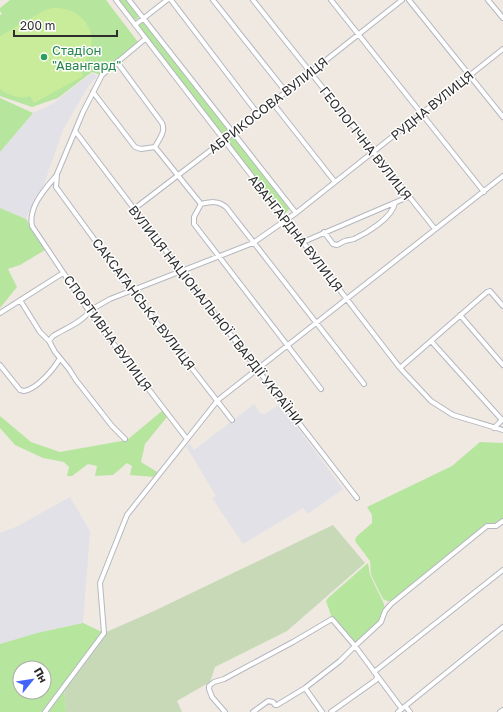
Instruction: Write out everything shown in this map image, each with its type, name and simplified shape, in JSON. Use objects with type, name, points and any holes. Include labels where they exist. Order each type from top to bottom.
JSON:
[{"type":"street","name":"АВАНГАРДНА ВУЛИЦЯ","points":[[116,0],[400,368],[431,401],[453,414],[503,430]]},
{"type":"street","name":"АВАНГАРДНА ВУЛИЦЯ","points":[[129,0],[296,213]]},
{"type":"street","points":[[135,25],[167,0]]},
{"type":"street","points":[[171,0],[258,114]]},
{"type":"street","points":[[213,0],[286,92]]},
{"type":"street","name":"ГЕОЛОГІЧНА ВУЛИЦЯ","points":[[253,0],[435,230]]},
{"type":"street","points":[[331,0],[484,192]]},
{"type":"street","name":"АБРИКОСОВА ВУЛИЦЯ","points":[[134,209],[258,114],[402,0]]},
{"type":"street","points":[[409,0],[503,116]]},
{"type":"street","points":[[488,0],[503,18]]},
{"type":"street","points":[[57,174],[75,131],[102,75],[145,39]]},
{"type":"street","name":"РУДНА ВУЛИЦЯ","points":[[49,341],[53,336],[82,320],[90,311],[110,299],[253,243],[296,213],[503,49]]},
{"type":"street","points":[[93,92],[135,148],[141,150],[155,147],[164,127],[117,62]]},
{"type":"street","points":[[272,102],[335,182]]},
{"type":"street","name":"ВУЛИЦЯ НАЦІОНАЛЬНОЇ ГВАРДІЇ УКРАЇНИ","points":[[75,131],[182,272],[358,498]]},
{"type":"street","points":[[155,147],[201,204]]},
{"type":"street","name":"САКСАГАНСЬКА ВУЛИЦЯ","points":[[57,174],[56,188],[132,291],[232,420]]},
{"type":"street","name":"СПОРТИВНА ВУЛИЦЯ","points":[[57,174],[37,201],[31,214],[32,226],[90,311],[187,439]]},
{"type":"street","points":[[45,712],[104,633],[100,583],[127,515],[218,400],[503,176]]},
{"type":"street","points":[[303,242],[408,197]]},
{"type":"street","points":[[201,204],[215,202],[222,203],[364,384]]},
{"type":"street","points":[[324,232],[333,244],[337,245],[343,241],[353,239],[364,234],[389,215],[393,210],[395,203]]},
{"type":"street","points":[[201,204],[194,217],[194,224],[321,389]]},
{"type":"street","points":[[0,313],[63,273]]},
{"type":"street","points":[[400,368],[485,293],[490,291],[503,306]]},
{"type":"street","points":[[20,300],[40,332],[49,341],[60,358],[112,426],[125,439]]},
{"type":"street","points":[[460,315],[503,365]]},
{"type":"street","points":[[431,341],[502,419],[494,428]]},
{"type":"street","points":[[0,365],[20,390],[24,391],[34,387],[40,382],[56,365],[60,358]]},
{"type":"street","points":[[253,712],[268,701],[271,701],[277,705],[305,688],[337,664],[381,622],[391,604],[487,526],[496,526],[503,521]]},
{"type":"street","points":[[374,672],[503,570]]},
{"type":"street","points":[[225,712],[212,696],[209,686],[332,620],[355,646],[377,676],[404,708],[410,712]]},
{"type":"street","points":[[398,712],[503,627]]},
{"type":"street","points":[[331,712],[376,680],[377,676]]},
{"type":"street","points":[[305,688],[322,712]]},
{"type":"shaded area","points":[[92,73],[97,76],[87,88],[63,130],[40,196],[36,195],[31,211],[29,211],[26,219],[0,208],[0,152],[33,113],[52,104]]},
{"type":"shaded area","points":[[254,404],[261,414],[262,413],[264,415],[280,404],[343,489],[308,514],[303,508],[243,544],[212,498],[216,496],[186,446],[190,444],[194,450]]},
{"type":"shaded area","points":[[70,497],[90,531],[83,623],[37,633],[0,644],[0,533],[16,527]]},
{"type":"green space","points":[[10,0],[106,0],[138,42],[101,75],[92,72],[58,98],[32,107],[0,96],[0,15],[2,14],[0,8]]},
{"type":"green space","points":[[117,0],[127,0],[138,15],[138,19],[133,20]]},
{"type":"green space","name":"Стадіон \"Авангард\"","points":[[53,8],[66,9],[76,13],[84,20],[89,29],[92,38],[91,49],[87,59],[79,68],[83,76],[34,103],[30,96],[19,97],[3,91],[0,89],[0,36],[45,10]]},
{"type":"green space","points":[[142,21],[144,21],[230,130],[230,133],[225,137],[223,137],[139,27]]},
{"type":"green space","points":[[0,98],[33,113],[0,152]]},
{"type":"green space","points":[[231,136],[233,136],[290,208],[286,213],[283,213],[227,141]]},
{"type":"green space","points":[[0,208],[26,219],[45,250],[20,265],[8,269],[17,287],[0,308]]},
{"type":"green space","points":[[162,411],[167,417],[145,444],[141,462],[159,473],[155,477],[130,475],[132,466],[127,463],[113,475],[95,476],[97,466],[88,464],[72,476],[67,476],[69,467],[64,462],[43,458],[15,445],[0,428],[0,416],[31,442],[60,452],[127,440]]},
{"type":"green space","points":[[480,442],[503,443],[503,520],[495,525],[487,525],[394,601],[387,601],[383,599],[371,575],[370,561],[355,541],[356,537],[372,523],[372,515],[367,507],[452,466]]},
{"type":"green space","points":[[333,525],[365,563],[287,631],[215,667],[210,682],[177,701],[182,712],[66,712],[64,686],[104,633],[154,611]]},
{"type":"green space","points":[[368,563],[370,575],[384,604],[385,611],[382,620],[355,643],[332,618],[326,601]]},
{"type":"green space","points":[[83,623],[104,633],[64,686],[66,712],[0,712],[0,644],[37,633]]},
{"type":"place","name":"Стадіон \"Авангард\"","points":[[44,57]]}]
